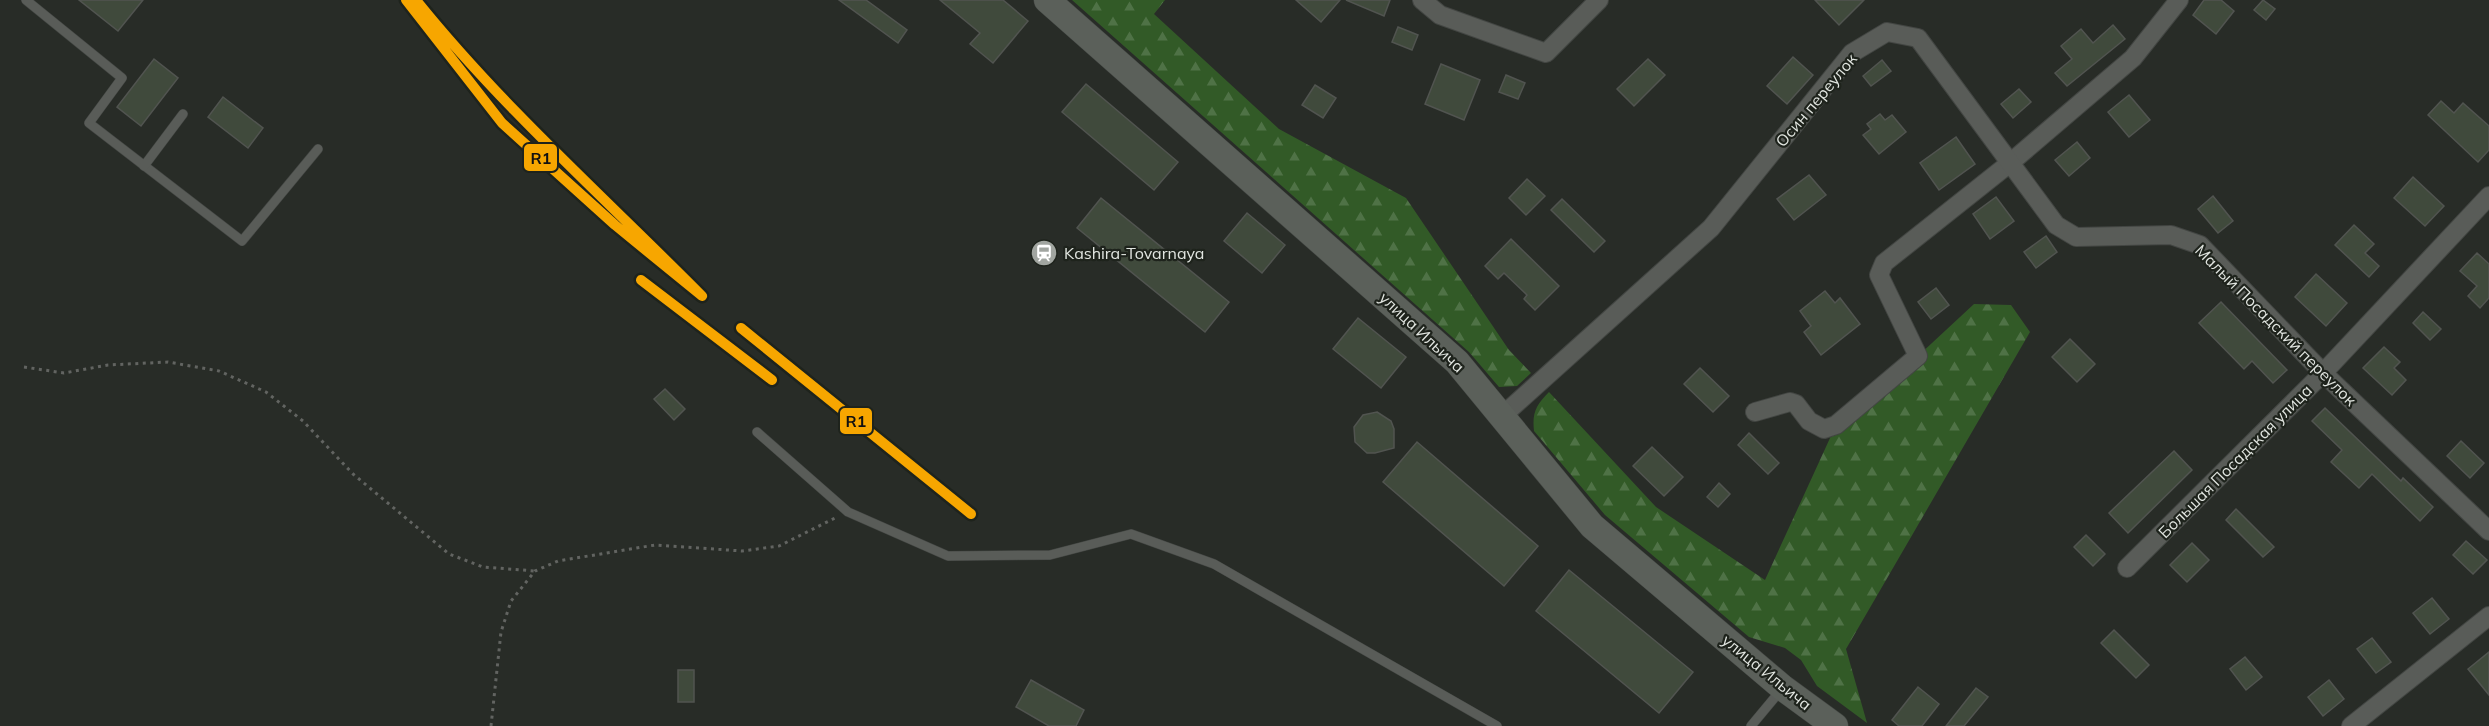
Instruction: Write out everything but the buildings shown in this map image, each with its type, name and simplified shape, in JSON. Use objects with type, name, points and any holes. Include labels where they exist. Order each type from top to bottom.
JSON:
[{"type":"street","name":"улица Ильича","points":[[1047,0],[1457,362],[1592,526],[1783,688],[1835,726]]},
{"type":"street","points":[[1422,0],[1440,15],[1546,53],[1599,0]]},
{"type":"street","points":[[1755,412],[1790,402],[1796,404],[1809,421],[1824,429],[1836,425],[1918,357],[1880,274],[1884,263],[2010,163],[2133,58],[2179,0]]},
{"type":"street","name":"Осин переулок","points":[[1501,417],[1711,228],[1852,53],[1887,32],[1918,38],[2010,163]]},
{"type":"street","name":"Малый Посадский переулок","points":[[2010,163],[2056,225],[2076,237],[2171,235],[2200,245],[2324,373],[2489,531]]},
{"type":"street","name":"Большая Посадская улица","points":[[2127,568],[2324,373],[2489,196]]},
{"type":"street","points":[[2351,726],[2489,616]]},
{"type":"lane","points":[[26,0],[122,78],[89,123],[242,241],[318,149]]},
{"type":"lane","points":[[144,166],[183,114]]},
{"type":"lane","points":[[757,432],[848,512],[948,556],[1050,555],[1131,534],[1214,564],[1497,726]]},
{"type":"lane","points":[[1751,726],[1783,688]]},
{"type":"path","points":[[24,367],[64,373],[108,365],[168,362],[219,371],[266,392],[303,421],[353,474],[449,554],[483,567],[535,571]]},
{"type":"path","points":[[491,726],[501,632],[511,601],[535,571],[558,561],[655,545],[742,551],[779,546],[848,512]]},
{"type":"green space","points":[[1072,0],[1165,0],[1154,14],[1279,129],[1406,198],[1509,350],[1531,373],[1517,386],[1499,387],[1469,352]]},
{"type":"green space","points":[[1974,304],[2011,305],[2030,332],[1846,649],[1867,723],[1817,686],[1801,660],[1785,648],[1749,637],[1605,515],[1534,431],[1536,410],[1549,392],[1656,507],[1765,580],[1836,425],[1918,356]]},
{"type":"transit line","name":"R1","points":[[406,0],[502,123],[615,225],[702,296],[483,78],[416,0]]},
{"type":"transit line","name":"R1","points":[[641,280],[772,380]]},
{"type":"transit line","name":"R1","points":[[741,328],[971,514]]},
{"type":"place","name":"Kashira-Tovarnaya","points":[[1044,253]]}]
